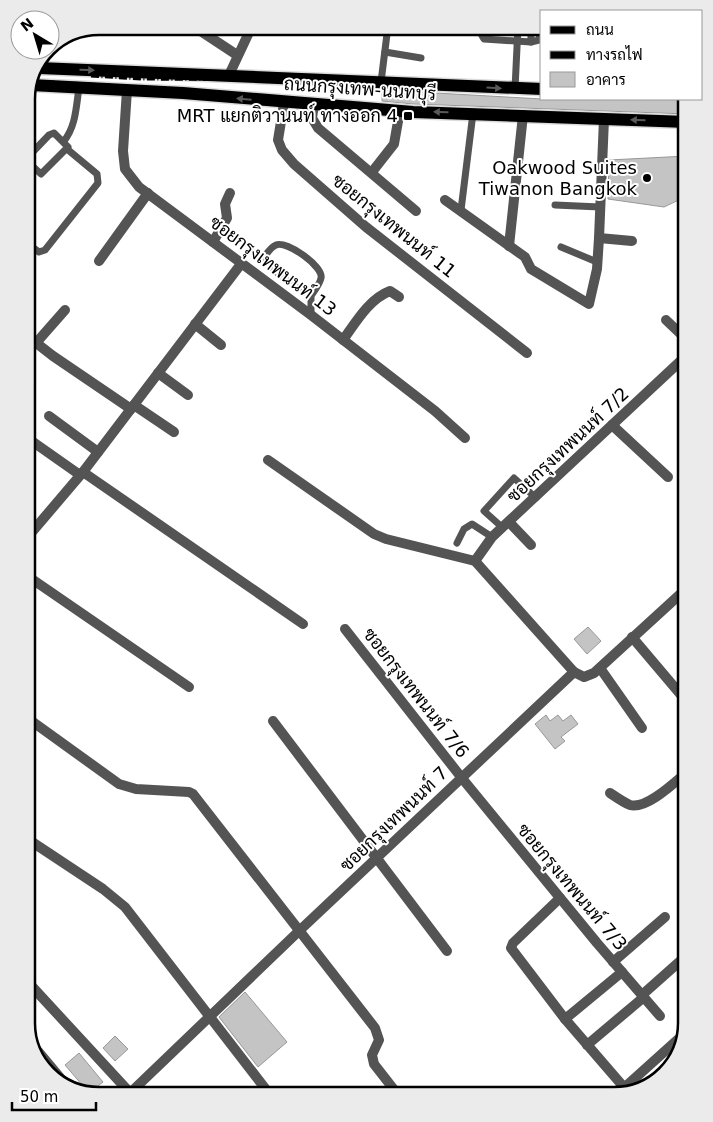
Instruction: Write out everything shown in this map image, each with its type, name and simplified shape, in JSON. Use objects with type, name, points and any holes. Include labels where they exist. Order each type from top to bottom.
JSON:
[{"type":"main road","name":"ถนนกรุงเทพ-นนทบุรี","points":[[44,68],[540,89]]},
{"type":"main road","name":"ถนนกรุงเทพ-นนทบุรี","points":[[37,85],[400,110],[678,122]]},
{"type":"street","points":[[207,35],[237,55]]},
{"type":"street","points":[[229,75],[247,35]]},
{"type":"street","name":"ซอยกรุงเทพนนท์ 13","points":[[127,90],[123,151],[125,169],[139,187],[312,315],[436,411],[465,438]]},
{"type":"street","name":"ซอยกรุงเทพนนท์ 11","points":[[284,103],[278,140],[282,150],[294,164],[366,227],[527,353]]},
{"type":"street","points":[[314,104],[312,118],[318,128],[416,211]]},
{"type":"street","points":[[372,172],[394,144],[400,110]]},
{"type":"street","points":[[509,246],[523,115]]},
{"type":"street","points":[[445,200],[524,256],[531,269],[589,304],[597,262],[599,238],[604,119]]},
{"type":"street","points":[[99,261],[148,193]]},
{"type":"street","points":[[213,242],[227,218],[225,204],[230,193]]},
{"type":"street","points":[[599,238],[632,241]]},
{"type":"street","points":[[35,527],[82,474],[241,264]]},
{"type":"street","points":[[344,340],[369,305],[379,297],[390,291],[399,297]]},
{"type":"street","points":[[65,310],[36,343],[132,407],[174,432]]},
{"type":"street","points":[[666,320],[678,331]]},
{"type":"street","points":[[195,324],[221,344]]},
{"type":"street","name":"ซอยกรุงเทพนนท์ 7/2","points":[[474,561],[492,537],[536,498],[678,363]]},
{"type":"street","points":[[158,373],[188,395]]},
{"type":"street","points":[[49,416],[98,452]]},
{"type":"street","points":[[612,425],[668,477]]},
{"type":"street","points":[[35,443],[303,624]]},
{"type":"street","points":[[268,460],[386,539],[474,561],[574,672],[584,677],[600,668],[678,596]]},
{"type":"street","points":[[506,525],[531,545]]},
{"type":"street","points":[[35,582],[189,687]]},
{"type":"street","name":"ซอยกรุงเทพนนท์ 7/6","points":[[346,629],[461,777]]},
{"type":"street","points":[[632,637],[678,691]]},
{"type":"street","points":[[600,668],[642,728]]},
{"type":"street","name":"ซอยกรุงเทพนนท์ 7","points":[[139,1087],[299,931],[574,672]]},
{"type":"street","points":[[273,721],[376,860],[447,951]]},
{"type":"street","points":[[35,723],[119,784],[136,789],[189,792],[193,794],[375,1028],[379,1040],[372,1055],[374,1064],[392,1087]]},
{"type":"street","name":"ซอยกรุงเทพนนท์ 7/3","points":[[461,777],[613,962],[660,1016]]},
{"type":"street","points":[[610,794],[632,806],[641,805],[651,800],[678,779]]},
{"type":"street","points":[[35,844],[103,889],[125,907],[264,1087]]},
{"type":"street","points":[[560,898],[513,943],[511,948],[587,1045],[616,1087]]},
{"type":"street","points":[[613,962],[665,917]]},
{"type":"street","points":[[587,1045],[678,963]]},
{"type":"street","points":[[565,1018],[622,972]]},
{"type":"street","points":[[35,991],[125,1087]]},
{"type":"street","points":[[627,1085],[675,1042]]},
{"type":"lane","points":[[380,82],[387,35]]},
{"type":"lane","points":[[482,35],[484,39],[531,42],[539,40],[539,35]]},
{"type":"lane","points":[[515,89],[518,35]]},
{"type":"lane","points":[[531,35],[531,42]]},
{"type":"lane","points":[[385,52],[421,58]]},
{"type":"lane","points":[[35,168],[42,174],[66,145],[74,122],[79,88]]},
{"type":"lane","points":[[461,210],[472,113]]},
{"type":"lane","points":[[35,152],[51,133],[56,134],[97,174],[98,183],[45,250],[38,252],[35,250]]},
{"type":"lane","points":[[555,205],[600,207]]},
{"type":"lane","points":[[311,296],[267,262],[265,256],[276,245],[289,246],[316,266],[320,272],[321,278],[311,296],[312,315]]},
{"type":"lane","points":[[561,247],[597,262]]},
{"type":"lane","points":[[506,525],[484,511],[514,478],[536,498]]},
{"type":"lane","points":[[457,542],[464,529],[472,524],[492,537]]},
{"type":"building","points":[[382,90],[540,100],[678,100],[678,114],[413,104],[382,101]]},
{"type":"building","name":"Oakwood Suites Tiwanon Bangkok","points":[[678,156],[678,200],[664,207],[608,199],[609,160]]},
{"type":"building","points":[[588,627],[601,641],[587,654],[574,639]]},
{"type":"building","points":[[546,715],[550,721],[558,715],[563,721],[571,715],[578,724],[561,737],[565,741],[555,749],[535,724]]},
{"type":"building","points":[[245,992],[287,1042],[258,1067],[219,1017]]},
{"type":"building","points":[[115,1036],[128,1049],[115,1061],[103,1048]]},
{"type":"building","points":[[79,1053],[103,1082],[97,1087],[82,1085],[65,1065]]},
{"type":"railway","points":[[91,76],[141,79],[300,80],[540,92]]},
{"type":"railway","points":[[38,81],[140,87],[367,107],[678,121]]},
{"type":"place","name":"MRT แยกติวานนท์ ทางออก 4","points":[[408,116]]},
{"type":"place","name":"Oakwood Suites Tiwanon Bangkok","points":[[647,178]]}]
